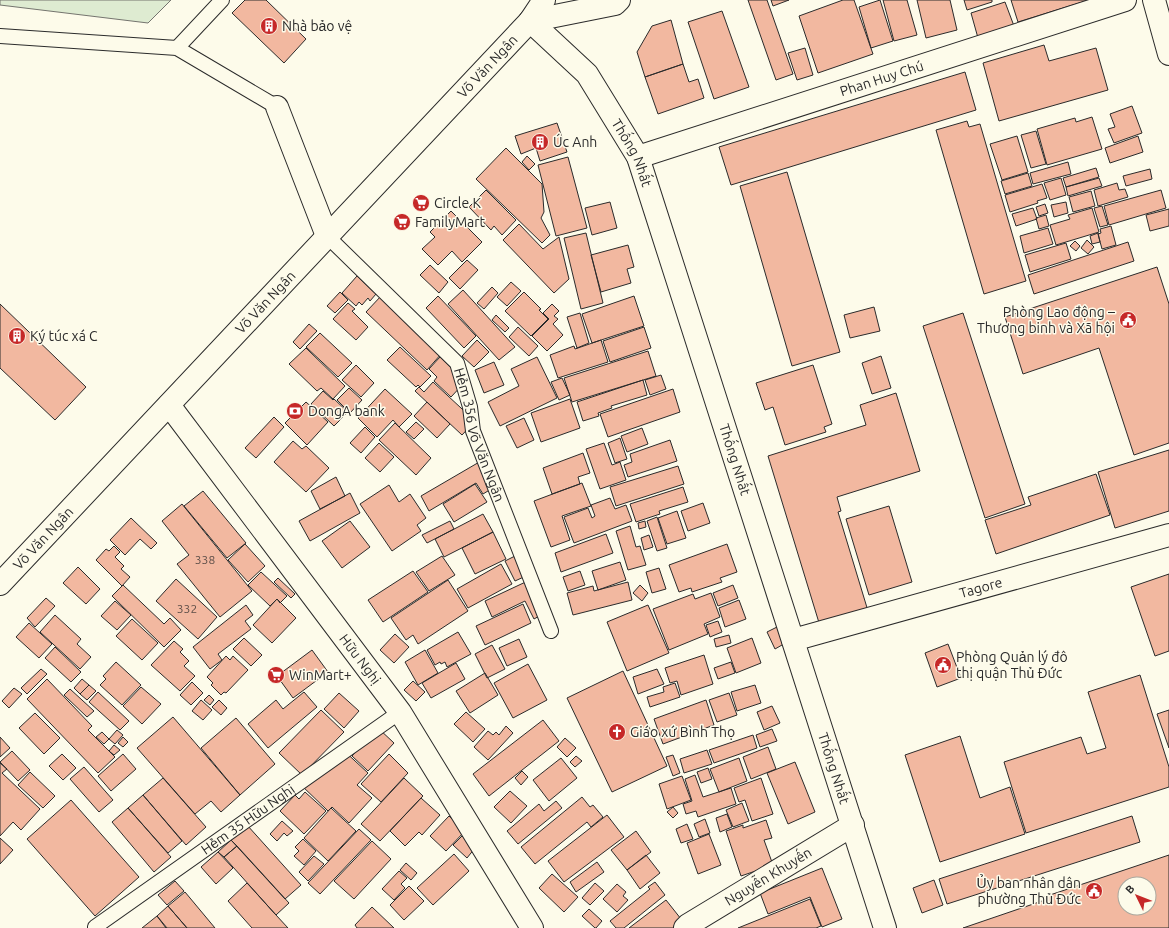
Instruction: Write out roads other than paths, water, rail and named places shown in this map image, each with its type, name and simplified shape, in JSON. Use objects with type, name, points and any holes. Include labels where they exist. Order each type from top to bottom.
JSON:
[{"type":"street","name":"Võ Văn Ngân","points":[[0,584],[327,236],[529,10],[544,0]]},
{"type":"street","points":[[529,10],[616,4],[619,0]]},
{"type":"street","name":"Phan Huy Chú","points":[[638,157],[1125,0]]},
{"type":"street","points":[[1154,0],[1169,54]]},
{"type":"street","name":"Thống Nhất","points":[[529,10],[587,74],[638,157],[886,928]]},
{"type":"street","points":[[277,107],[327,236]]},
{"type":"street","name":"Hữu Nghị","points":[[169,404],[400,712],[532,928]]},
{"type":"street","name":"Tagore","points":[[793,640],[1169,535]]},
{"type":"street","name":"Nguyễn Khuyến","points":[[685,928],[852,825]]},
{"type":"lane","points":[[177,48],[222,0]]},
{"type":"lane","points":[[0,36],[177,48],[277,107]]},
{"type":"lane","name":"Hẻm 356 Võ Văn Ngân","points":[[327,236],[457,363],[470,407],[473,431],[551,631]]},
{"type":"lane","name":"Hẻm 35 Hữu Nghị","points":[[95,927],[400,712]]},
{"type":"place","name":"Nhà bảo vệ","points":[[269,26]]},
{"type":"place","name":"Úc Anh","points":[[540,142]]},
{"type":"place","name":"Circle K","points":[[421,203]]},
{"type":"place","name":"FamilyMart","points":[[402,222]]},
{"type":"place","name":"Phòng Lao động – Thương binh và Xã hội","points":[[1128,320]]},
{"type":"place","name":"Ký túc xá C","points":[[17,336]]},
{"type":"place","name":"DongA bank","points":[[295,411]]},
{"type":"place","name":"Phòng Quản lý đô thị quận Thủ Đức","points":[[943,665]]},
{"type":"place","name":"WinMart+","points":[[276,675]]},
{"type":"place","name":"Giáo xứ Bình Thọ","points":[[617,732]]},
{"type":"place","name":"Ủy ban nhân dân phường Thủ Đức","points":[[1094,891]]}]
